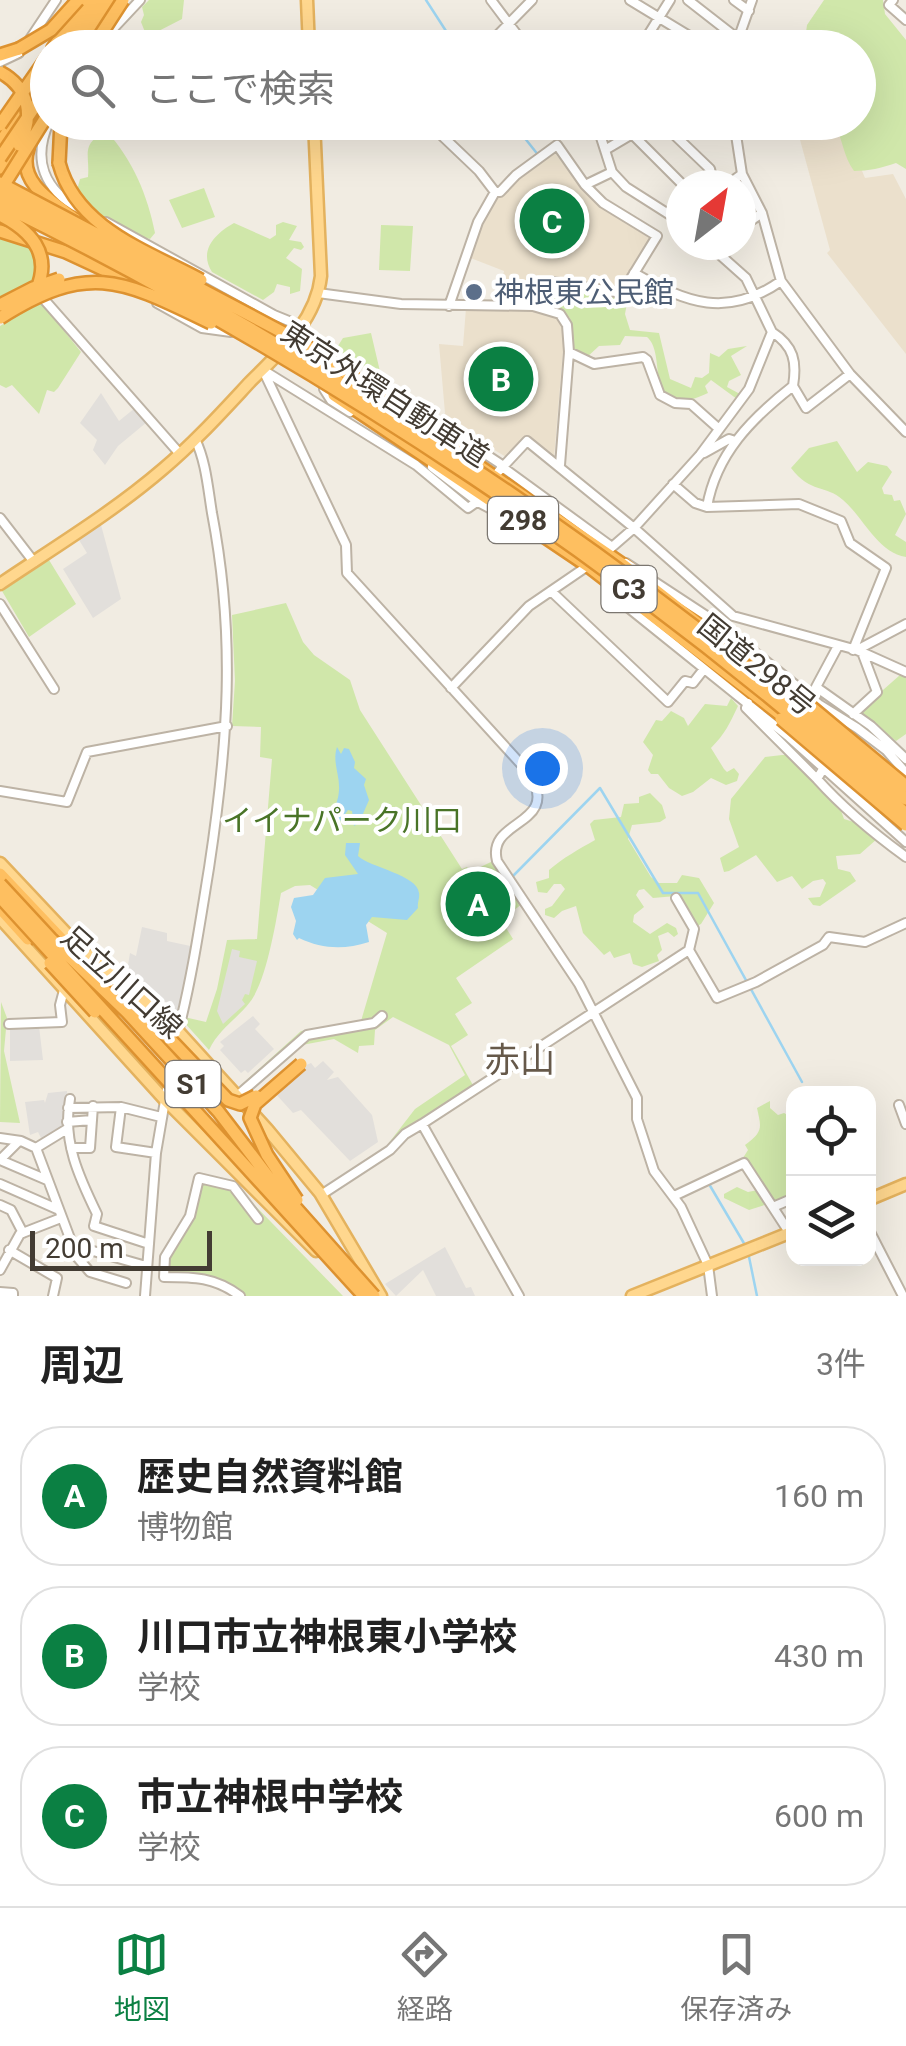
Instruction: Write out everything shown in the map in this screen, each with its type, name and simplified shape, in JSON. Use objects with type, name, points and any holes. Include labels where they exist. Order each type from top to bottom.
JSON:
[{"type":"highway","points":[[50,30],[78,0]]},
{"type":"highway","points":[[62,30],[78,0]]},
{"type":"highway","points":[[65,30],[87,0]]},
{"type":"highway","points":[[77,30],[99,0]]},
{"type":"highway","points":[[90,30],[110,0]]},
{"type":"highway","points":[[95,30],[124,0]]},
{"type":"highway","points":[[105,30],[124,0]]},
{"type":"highway","points":[[0,59],[30,43]]},
{"type":"highway","points":[[0,72],[20,87],[28,110],[23,138],[0,185]]},
{"type":"highway","points":[[0,122],[30,80]]},
{"type":"highway","points":[[0,122],[30,87]]},
{"type":"highway","points":[[0,134],[30,87]]},
{"type":"highway","points":[[0,146],[30,100]]},
{"type":"highway","points":[[0,146],[30,107]]},
{"type":"highway","points":[[0,158],[30,114]]},
{"type":"highway","points":[[0,168],[30,123]]},
{"type":"highway","points":[[0,185],[30,139]]},
{"type":"highway","name":"298","points":[[33,140],[25,163],[32,182],[115,248]]},
{"type":"highway","points":[[59,140],[62,173],[85,213],[237,300],[292,342]]},
{"type":"highway","points":[[0,185],[24,189],[59,207]]},
{"type":"highway","points":[[0,185],[292,342],[456,447],[540,513]]},
{"type":"highway","name":"東京外環自動車道","points":[[0,185],[259,333],[540,513],[700,629],[906,792]]},
{"type":"highway","name":"国道298号","points":[[17,197],[292,342],[609,550],[906,792]]},
{"type":"highway","points":[[0,306],[17,304],[33,294],[43,264],[32,238],[2,213]]},
{"type":"highway","name":"東京外環自動車道","points":[[2,213],[188,302],[300,367],[480,484],[640,597],[776,703],[906,820]]},
{"type":"highway","name":"298","points":[[2,213],[66,252],[199,314]]},
{"type":"highway","name":"国道298号","points":[[2,213],[231,332],[324,388],[567,550],[762,699],[906,820]]},
{"type":"highway","name":"298","points":[[0,232],[66,252]]},
{"type":"highway","points":[[0,306],[33,288],[64,278],[105,278],[142,289],[300,367]]},
{"type":"highway","points":[[0,318],[34,297],[67,284],[106,282],[142,289]]},
{"type":"highway","points":[[650,612],[906,820]]},
{"type":"highway","points":[[694,618],[746,652],[906,792]]},
{"type":"highway","points":[[0,874],[105,982],[127,1012],[166,1035],[221,1095],[235,1103],[251,1100],[299,1061],[255,1104],[250,1122],[277,1171],[352,1270]]},
{"type":"highway","name":"S1","points":[[0,884],[218,1111],[270,1179],[378,1296]]},
{"type":"highway","name":"S1","points":[[0,897],[360,1296]]},
{"type":"highway","points":[[0,908],[182,1106],[245,1166]]},
{"type":"main road","points":[[306,0],[308,30]]},
{"type":"main road","points":[[0,584],[122,502],[180,454],[292,342],[318,293],[322,255],[315,140]]},
{"type":"main road","name":"足立川口線","points":[[0,863],[80,948],[149,1002],[237,1096],[321,1195],[378,1296]]},
{"type":"main road","name":"足立川口線","points":[[0,918],[164,1099],[360,1296]]},
{"type":"main road","points":[[876,1197],[906,1184]]},
{"type":"main road","points":[[632,1296],[786,1234]]},
{"type":"street","points":[[35,30],[56,0]]},
{"type":"street","points":[[111,30],[140,0]]},
{"type":"street","points":[[491,0],[514,30]]},
{"type":"street","points":[[505,30],[532,0]]},
{"type":"street","points":[[630,0],[679,30]]},
{"type":"street","points":[[650,30],[670,0]]},
{"type":"street","points":[[688,0],[721,30]]},
{"type":"street","points":[[734,0],[750,11]]},
{"type":"street","points":[[742,30],[752,0]]},
{"type":"street","points":[[893,0],[889,5],[906,20]]},
{"type":"street","points":[[0,59],[21,50],[30,37]]},
{"type":"street","points":[[42,140],[40,162],[46,180],[58,196],[274,315],[302,326]]},
{"type":"street","points":[[447,140],[480,171],[494,192]]},
{"type":"street","points":[[602,140],[612,172],[626,187],[666,211]]},
{"type":"street","points":[[605,150],[622,140]]},
{"type":"street","points":[[638,140],[668,170]]},
{"type":"street","points":[[680,140],[710,170]]},
{"type":"street","points":[[737,140],[741,170]]},
{"type":"street","points":[[494,192],[500,192],[556,144],[603,203],[657,236],[622,293],[553,282],[533,306]]},
{"type":"street","points":[[585,185],[612,172]]},
{"type":"street","points":[[449,306],[478,222],[494,192]]},
{"type":"street","points":[[756,201],[782,281],[850,374],[906,432]]},
{"type":"street","points":[[756,217],[762,213]]},
{"type":"street","points":[[726,260],[746,278],[772,332],[792,352],[796,368],[793,386],[806,408],[850,374]]},
{"type":"street","points":[[634,273],[688,301],[708,304],[758,297],[782,281]]},
{"type":"street","points":[[39,294],[67,284],[115,287],[142,296],[202,328],[231,332]]},
{"type":"street","points":[[0,306],[22,289],[39,294],[180,454]]},
{"type":"street","points":[[318,293],[449,306],[533,306],[560,314],[568,330],[569,352],[560,465]]},
{"type":"street","points":[[451,688],[530,606],[634,528],[700,455],[749,390],[772,332]]},
{"type":"street","points":[[569,352],[594,364],[643,357],[660,395],[692,404],[718,428]]},
{"type":"street","points":[[263,370],[416,465],[468,508],[480,498]]},
{"type":"street","points":[[263,370],[346,545],[346,573],[530,774],[540,790],[538,804],[501,837],[494,852],[502,870],[579,984],[637,1098],[637,1119],[654,1171],[674,1196],[708,1265],[712,1296]]},
{"type":"street","points":[[334,373],[381,385],[609,550]]},
{"type":"street","points":[[707,508],[714,478],[735,441],[793,386]]},
{"type":"street","points":[[324,388],[332,400],[558,551],[567,550]]},
{"type":"street","points":[[700,455],[729,438],[735,441]]},
{"type":"street","points":[[144,1296],[161,1117],[193,975],[226,726],[228,614],[217,537],[195,439]]},
{"type":"street","points":[[500,468],[527,441],[634,528],[732,616],[857,651],[906,672]]},
{"type":"street","points":[[673,484],[707,508],[799,504],[841,521],[850,542],[886,568],[857,651],[877,692],[853,714]]},
{"type":"street","points":[[0,518],[34,562]]},
{"type":"street","points":[[622,564],[628,562],[725,628],[820,705],[860,724],[906,759]]},
{"type":"street","points":[[618,588],[620,600],[748,703],[906,842]]},
{"type":"street","points":[[552,592],[668,702],[685,681],[693,683],[704,669]]},
{"type":"street","points":[[0,604],[54,690]]},
{"type":"street","points":[[725,628],[732,616]]},
{"type":"street","points":[[857,651],[906,624]]},
{"type":"street","points":[[838,646],[816,688],[853,714],[906,773]]},
{"type":"street","points":[[748,703],[746,708],[864,826],[906,857]]},
{"type":"street","points":[[0,791],[67,802],[87,752],[226,726]]},
{"type":"street","points":[[817,778],[823,769]]},
{"type":"street","points":[[676,898],[694,928],[689,950],[717,998],[756,982],[829,937],[865,942],[906,923]]},
{"type":"street","points":[[321,1195],[422,1124],[689,950]]},
{"type":"street","points":[[9,1024],[62,1022],[60,1005],[64,990]]},
{"type":"street","points":[[237,1096],[303,1037],[374,1023],[382,1016]]},
{"type":"street","points":[[149,1244],[94,1226],[98,1214],[75,1169],[68,1128],[69,1103],[121,1107],[161,1117]]},
{"type":"street","points":[[899,1105],[906,1124]]},
{"type":"street","points":[[71,1148],[90,1148],[94,1106]]},
{"type":"street","points":[[121,1107],[116,1147],[156,1153]]},
{"type":"street","points":[[36,1148],[68,1128],[92,1120]]},
{"type":"street","points":[[422,1124],[519,1296]]},
{"type":"street","points":[[68,1128],[92,1134]]},
{"type":"street","points":[[0,1138],[36,1148],[77,1257],[90,1272],[126,1283]]},
{"type":"street","points":[[19,1141],[0,1160],[48,1181]]},
{"type":"street","points":[[674,1196],[744,1163],[786,1224]]},
{"type":"street","points":[[240,1296],[222,1282],[164,1277],[165,1257],[190,1216],[199,1178],[233,1186],[258,1219]]},
{"type":"street","points":[[0,1184],[59,1213]]},
{"type":"street","points":[[773,1207],[786,1201]]},
{"type":"street","points":[[0,1218],[3,1206],[17,1218],[23,1233]]},
{"type":"street","points":[[0,1270],[23,1233],[59,1213]]},
{"type":"street","points":[[876,1244],[903,1296]]},
{"type":"street","points":[[72,1245],[147,1262],[165,1257]]},
{"type":"street","points":[[9,1250],[57,1278],[53,1296]]},
{"type":"street","points":[[0,1292],[13,1296]]},
{"type":"shaded area","points":[[800,140],[849,140],[865,178],[893,174],[906,199],[906,354],[827,253],[830,250]]},
{"type":"shaded area","points":[[553,151],[599,206],[651,239],[619,288],[554,278],[531,298],[499,299],[504,271],[468,257],[479,226],[492,201]]},
{"type":"shaded area","points":[[466,308],[539,310],[560,321],[564,339],[554,458],[527,437],[506,457],[442,418],[445,413],[439,344],[463,346]]},
{"type":"shaded area","points":[[101,393],[119,421],[135,408],[147,422],[118,446],[105,465],[93,450],[97,440],[80,423]]},
{"type":"shaded area","points":[[101,525],[121,599],[93,618],[63,569],[87,553],[79,540]]},
{"type":"shaded area","points":[[142,927],[167,933],[167,941],[195,947],[179,1010],[127,971],[130,953],[136,956]]},
{"type":"shaded area","points":[[232,949],[240,951],[239,957],[257,961],[249,995],[245,994],[242,1000],[245,1004],[223,1024],[217,1011]]},
{"type":"shaded area","points":[[253,1016],[260,1024],[255,1029],[274,1049],[248,1073],[241,1073],[220,1050],[224,1046],[220,1042]]},
{"type":"shaded area","points":[[39,1026],[43,1060],[10,1061],[10,1027]]},
{"type":"shaded area","points":[[323,1061],[334,1072],[327,1080],[338,1077],[372,1115],[378,1142],[350,1161],[301,1110],[293,1113],[274,1092],[304,1066],[311,1063],[315,1068]]},
{"type":"shaded area","points":[[67,1091],[65,1128],[43,1142],[38,1132],[30,1135],[25,1102],[45,1103],[48,1093]]},
{"type":"shaded area","points":[[445,1247],[466,1288],[471,1287],[475,1296],[436,1296],[423,1270],[396,1296],[385,1284]]},
{"type":"green space","points":[[149,0],[184,0],[182,19],[161,30],[144,30],[142,7]]},
{"type":"green space","points":[[824,0],[883,0],[885,14],[906,40],[906,169],[896,163],[854,171],[841,140],[876,140],[876,30],[806,30]]},
{"type":"green space","points":[[113,140],[124,153],[148,205],[155,233],[150,239],[98,215],[77,190],[80,179],[88,177],[92,141]]},
{"type":"green space","points":[[204,188],[215,217],[182,228],[169,200]]},
{"type":"green space","points":[[283,222],[297,226],[289,240],[301,242],[304,247],[294,248],[286,258],[302,269],[300,291],[290,294],[290,287],[277,284],[274,292],[263,300],[212,272],[208,249],[227,227],[234,223],[270,239],[276,235],[276,225]]},
{"type":"green space","points":[[381,225],[413,226],[410,271],[379,270]]},
{"type":"green space","points":[[0,235],[33,248],[36,270],[26,286],[0,298]]},
{"type":"green space","points":[[556,286],[628,298],[625,314],[630,330],[659,333],[670,379],[691,388],[695,377],[709,373],[710,353],[719,357],[728,349],[747,346],[731,356],[741,375],[729,381],[727,387],[740,394],[737,399],[711,380],[705,386],[708,393],[686,401],[672,400],[660,384],[653,346],[647,337],[625,336],[620,345],[599,346],[586,358],[572,348],[570,318],[544,303],[544,297]]},
{"type":"green space","points":[[41,302],[81,352],[58,388],[54,392],[47,390],[39,414],[12,385],[0,385],[0,326]]},
{"type":"green space","points":[[371,333],[382,380],[336,349],[343,338]]},
{"type":"green space","points":[[837,441],[857,472],[868,462],[887,466],[892,472],[882,488],[894,501],[900,500],[906,514],[895,535],[906,542],[906,557],[879,542],[843,500],[805,482],[791,468],[809,448]]},
{"type":"green space","points":[[49,560],[76,604],[29,637],[2,591]]},
{"type":"green space","name":"イイナパーク川口","points":[[286,603],[303,642],[314,655],[350,680],[360,710],[462,869],[467,867],[470,872],[493,861],[522,904],[501,920],[513,939],[456,978],[472,1003],[455,1014],[468,1035],[451,1046],[474,1087],[388,1144],[415,1109],[465,1075],[449,1045],[393,1017],[375,1030],[374,1045],[359,1046],[358,1053],[334,1039],[302,1045],[246,1093],[240,1086],[301,1031],[361,1021],[387,933],[310,885],[295,886],[281,893],[270,950],[256,992],[209,1050],[183,1021],[184,1017],[206,1022],[227,940],[257,939],[272,759],[260,757],[261,727],[232,726],[232,615]]},
{"type":"green space","points":[[900,675],[906,677],[906,734],[896,741],[858,712]]},
{"type":"green space","points":[[731,698],[738,706],[711,748],[727,772],[734,768],[739,774],[737,781],[726,785],[711,778],[682,796],[658,774],[651,774],[648,770],[653,755],[643,742],[656,720],[662,721],[671,711],[684,718],[688,726],[705,704],[727,706]]},
{"type":"green space","points":[[792,755],[840,808],[844,819],[857,823],[877,839],[860,854],[836,856],[838,869],[850,872],[856,881],[820,906],[813,905],[808,898],[820,897],[826,883],[823,879],[802,889],[792,876],[777,882],[756,855],[724,872],[720,858],[739,847],[729,819],[731,799],[765,757]]},
{"type":"green space","points":[[650,793],[662,805],[666,818],[632,825],[628,839],[651,877],[659,883],[677,883],[682,875],[699,878],[714,903],[695,927],[676,896],[653,898],[644,889],[639,890],[636,895],[644,907],[634,915],[633,922],[650,934],[667,923],[678,934],[658,936],[662,950],[657,955],[659,961],[642,967],[633,964],[630,953],[614,958],[610,951],[604,955],[583,933],[576,906],[554,918],[545,915],[545,909],[565,889],[554,884],[547,893],[538,892],[536,882],[549,878],[549,870],[595,840],[590,824],[594,820],[621,817],[624,804],[639,803],[639,797]]},
{"type":"green space","points":[[1,1002],[7,1018],[4,1051],[20,1123],[0,1122]]},
{"type":"green space","points":[[770,1101],[770,1108],[778,1115],[786,1114],[786,1198],[749,1210],[724,1198],[724,1194],[737,1187],[748,1192],[758,1190],[743,1158],[748,1150],[745,1145],[760,1128],[757,1108]]},
{"type":"green space","points":[[199,1181],[238,1188],[343,1296],[244,1296],[221,1279],[166,1273],[170,1255],[193,1216]]},
{"type":"water","points":[[337,747],[341,754],[344,748],[349,749],[354,768],[366,779],[369,800],[354,826],[352,811],[348,810],[338,824],[335,813],[339,790]]},
{"type":"water","points":[[346,843],[360,843],[358,856],[411,881],[419,893],[418,908],[407,920],[372,917],[366,925],[369,942],[360,945],[333,947],[297,940],[291,907],[294,898],[313,895],[325,878],[358,874],[345,855]]},
{"type":"waterway","points":[[426,0],[445,30]]},
{"type":"waterway","points":[[526,140],[539,156]]},
{"type":"waterway","points":[[513,876],[600,788],[663,893],[698,893],[802,1082]]},
{"type":"waterway","points":[[709,1184],[745,1245]]},
{"type":"waterway","points":[[748,1252],[757,1296]]},
{"type":"place","name":"市立神根中学校","points":[[552,221]]},
{"type":"place","name":"神根東公民館","points":[[474,292]]},
{"type":"place","name":"川口市立神根東小学校","points":[[501,379]]},
{"type":"place","name":"歴史自然資料館","points":[[478,904]]},
{"type":"district","name":"赤山","points":[[520,1060]]}]
